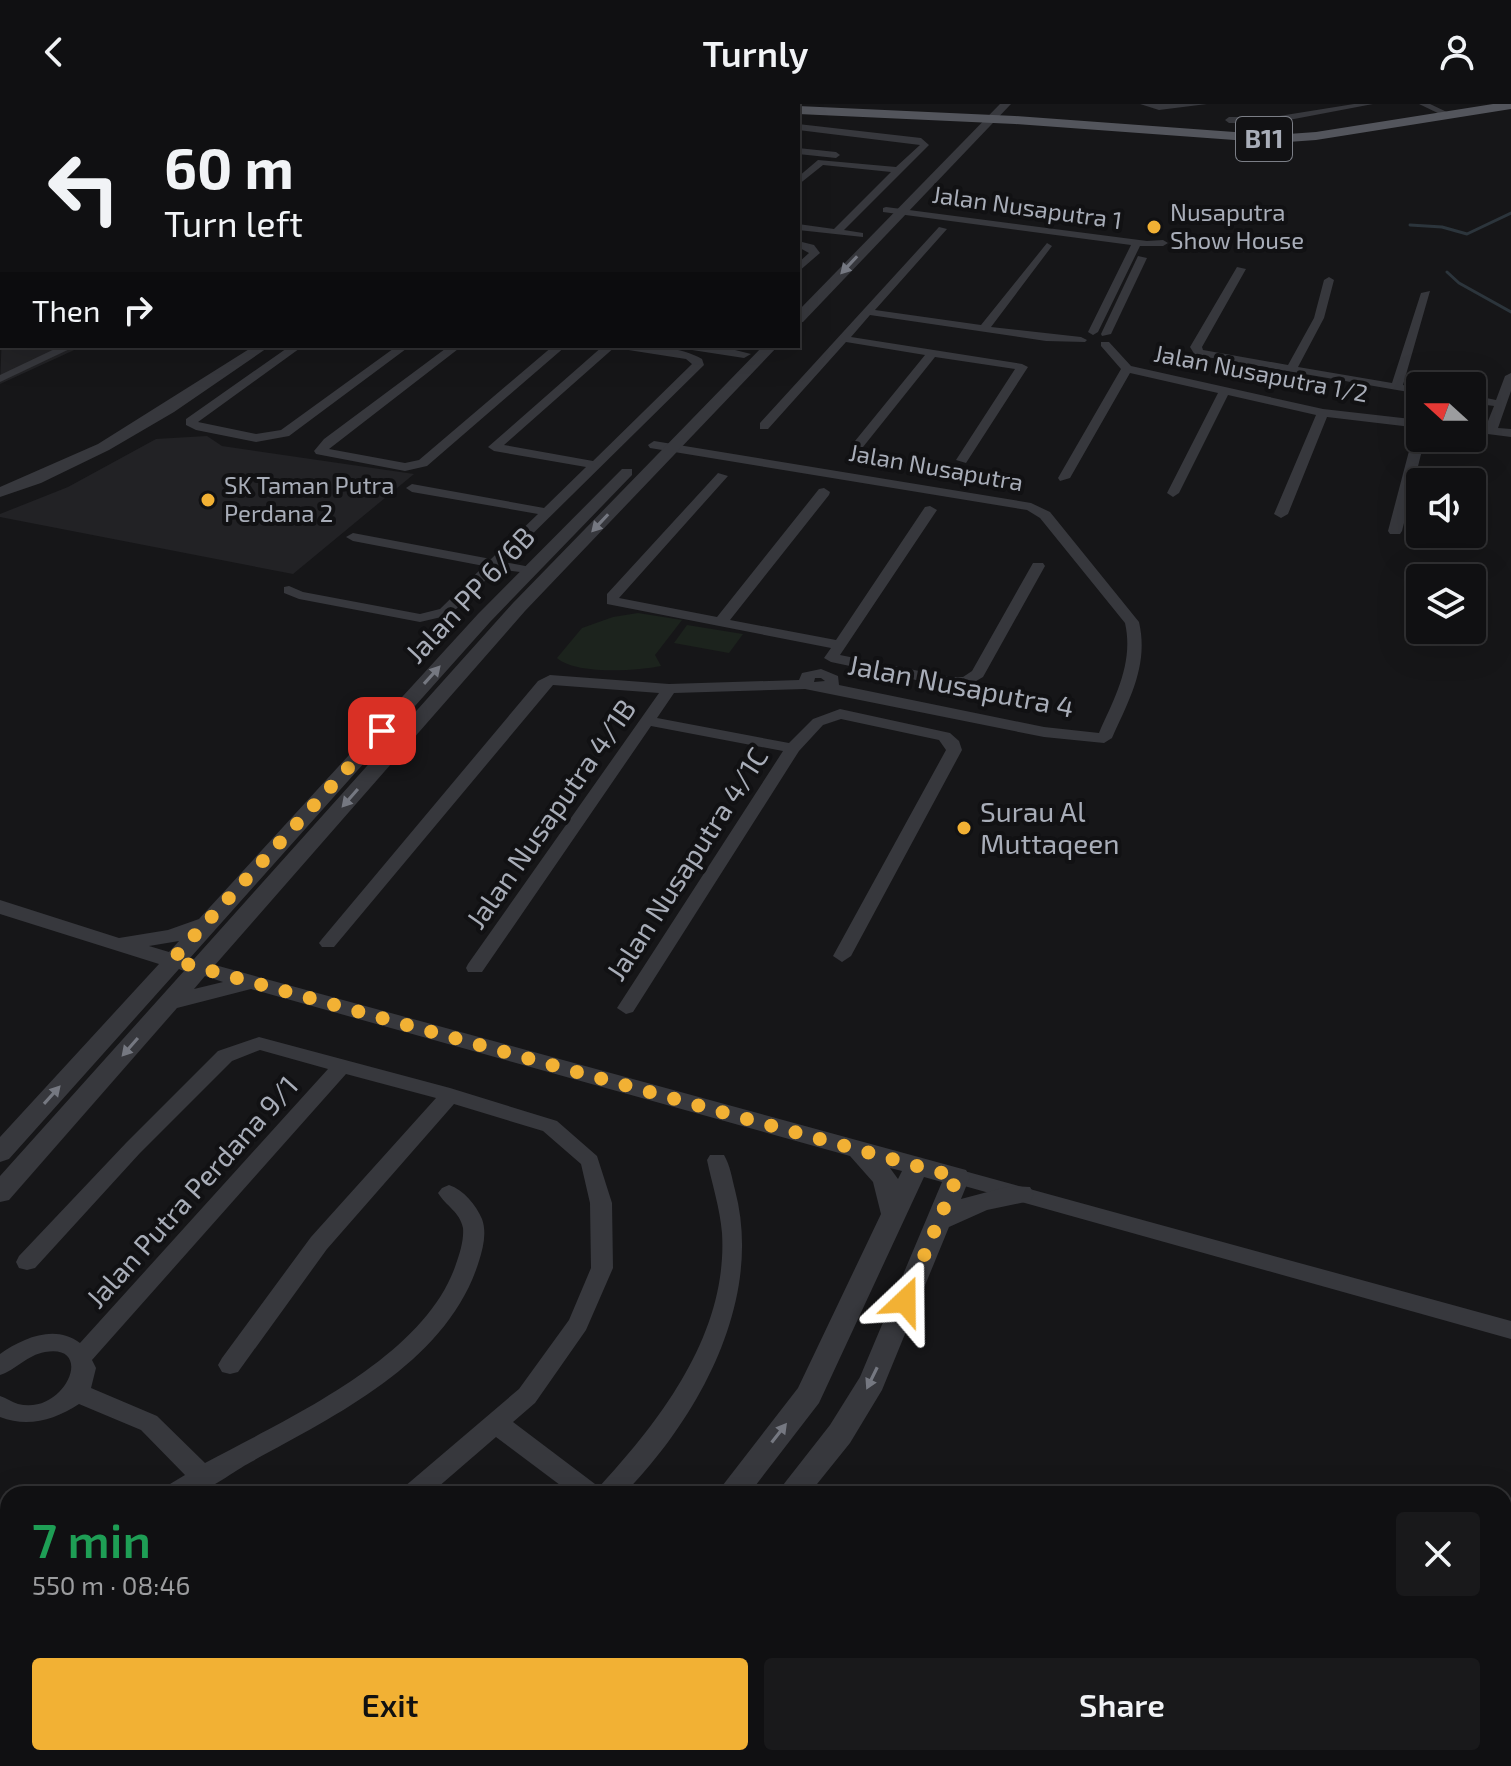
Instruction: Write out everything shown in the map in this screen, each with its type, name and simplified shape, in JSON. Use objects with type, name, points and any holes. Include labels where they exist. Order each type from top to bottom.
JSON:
[{"type":"main road","name":"B11","points":[[1019,123],[1274,139],[1316,136],[1511,105]]},
{"type":"main road","name":"B11","points":[[800,110],[983,118],[1278,146],[1511,112]]},
{"type":"main road","points":[[1432,124],[1450,117],[1447,114],[1493,115]]},
{"type":"main road","points":[[800,126],[928,122],[955,126],[983,118],[997,127],[1019,123]]},
{"type":"street","points":[[1144,104],[1155,108],[1203,104]]},
{"type":"street","points":[[1300,104],[1319,112]]},
{"type":"street","points":[[1229,120],[1273,120],[1369,104]]},
{"type":"street","points":[[1423,104],[1447,114]]},
{"type":"street","points":[[800,317],[893,210],[983,118]]},
{"type":"street","points":[[800,126],[921,141],[925,145],[836,232]]},
{"type":"street","points":[[800,151],[902,167]]},
{"type":"street","points":[[800,180],[821,162],[902,167]]},
{"type":"street","points":[[848,247],[893,210]]},
{"type":"street","name":"Jalan Nusaputra 1","points":[[893,210],[1142,243],[1163,243]]},
{"type":"street","points":[[800,227],[860,235]]},
{"type":"street","points":[[764,426],[942,229]]},
{"type":"street","points":[[1093,332],[1117,283],[1142,243]]},
{"type":"street","points":[[869,312],[1046,338],[1081,340],[1090,344],[1105,339],[1129,290],[1142,243]]},
{"type":"street","points":[[800,244],[810,247],[815,253],[800,267]]},
{"type":"street","points":[[984,328],[1047,246]]},
{"type":"street","points":[[1241,269],[1196,350],[1206,356],[1406,389]]},
{"type":"street","points":[[1291,370],[1319,318],[1329,280]]},
{"type":"street","points":[[1117,283],[1129,290]]},
{"type":"street","points":[[1111,295],[1129,290]]},
{"type":"street","points":[[1396,387],[1426,293]]},
{"type":"street","points":[[1081,340],[1082,334],[1093,332],[1105,339]]},
{"type":"street","points":[[845,339],[1022,367],[962,460]]},
{"type":"street","name":"Jalan Nusaputra 1/2","points":[[1105,339],[1127,369],[1323,413],[1406,422]]},
{"type":"street","points":[[0,379],[66,348]]},
{"type":"street","points":[[0,492],[123,436],[260,348]]},
{"type":"street","points":[[294,348],[194,416],[190,422],[196,426],[256,438],[285,433],[401,348]]},
{"type":"street","points":[[453,348],[321,448],[324,453],[405,467],[415,466],[429,459],[558,348]]},
{"type":"street","points":[[595,465],[494,447],[608,348]]},
{"type":"street","points":[[289,590],[299,595],[404,615],[432,617],[445,612],[698,365],[698,361],[689,356],[635,348]]},
{"type":"street","points":[[720,348],[748,350]]},
{"type":"street","name":"Jalan PP 6/6B","points":[[0,1153],[484,618],[769,348]]},
{"type":"street","name":"Jalan PP 6/6B","points":[[0,1193],[748,350]]},
{"type":"street","points":[[859,444],[933,352]]},
{"type":"street","points":[[244,359],[271,363]]},
{"type":"street","points":[[1064,478],[1127,369]]},
{"type":"street","points":[[1491,429],[1511,376]]},
{"type":"street","points":[[1173,493],[1224,392]]},
{"type":"street","points":[[496,401],[511,403]]},
{"type":"street","points":[[1486,402],[1500,404]]},
{"type":"street","points":[[525,406],[539,408]]},
{"type":"street","points":[[1281,514],[1323,413]]},
{"type":"street","points":[[1486,429],[1511,433]]},
{"type":"street","name":"Jalan Nusaputra","points":[[663,446],[1008,502],[1045,515],[1132,622],[1138,640],[1130,678],[1104,738]]},
{"type":"street","points":[[1395,531],[1415,452]]},
{"type":"street","points":[[722,476],[612,597],[612,601],[720,623],[949,682],[966,681],[978,674],[1038,566]]},
{"type":"street","points":[[412,488],[547,512]]},
{"type":"street","points":[[720,623],[824,492]]},
{"type":"street","points":[[328,943],[539,688],[550,680],[669,689],[806,684],[807,676],[827,680],[835,651],[930,510]]},
{"type":"street","points":[[353,537],[531,571]]},
{"type":"street","name":"Jalan Nusaputra 4","points":[[827,680],[1044,732],[1104,738]]},
{"type":"street","name":"Jalan Nusaputra 4/1B","points":[[475,968],[669,689]]},
{"type":"street","name":"Jalan Nusaputra 4/1C","points":[[626,1008],[793,748],[818,722],[840,714],[938,734],[953,744],[954,750],[842,956]]},
{"type":"street","points":[[647,721],[793,748]]},
{"type":"street","points":[[0,907],[114,944],[860,1153],[1021,1194],[1511,1330]]},
{"type":"street","points":[[114,944],[171,936],[206,924]]},
{"type":"street","points":[[234,929],[231,943],[234,957],[252,981]]},
{"type":"street","points":[[114,944],[130,952],[137,962],[141,976],[139,997]]},
{"type":"street","points":[[168,1003],[252,981]]},
{"type":"street","points":[[27,1262],[133,1148],[225,1056],[259,1043],[550,1126],[590,1161],[601,1203],[602,1268],[578,1324],[527,1396],[423,1486]]},
{"type":"street","name":"Jalan Putra Perdana 9/1","points":[[82,1356],[343,1065]]},
{"type":"street","points":[[230,1365],[319,1243],[450,1095]]},
{"type":"street","points":[[860,1153],[890,1187],[894,1215]]},
{"type":"street","points":[[617,1486],[634,1470],[664,1431],[710,1346],[728,1283],[733,1241],[717,1160]]},
{"type":"street","points":[[737,1486],[809,1395],[916,1167]]},
{"type":"street","points":[[798,1486],[840,1434],[872,1382],[957,1177]]},
{"type":"street","points":[[186,1486],[341,1401],[381,1374],[425,1332],[461,1282],[477,1236],[468,1209],[449,1193]]},
{"type":"street","points":[[939,1221],[967,1205],[996,1196],[1021,1194]]},
{"type":"street","points":[[0,1366],[28,1347],[44,1342],[73,1348],[82,1356],[85,1367],[83,1380],[75,1392],[56,1407],[32,1415],[10,1413],[0,1406]]},
{"type":"street","points":[[75,1392],[149,1423],[202,1476]]},
{"type":"street","points":[[497,1424],[579,1486]]},
{"type":"shaded area","points":[[1,348],[79,348],[0,384]]},
{"type":"shaded area","name":"SK Taman Putra Perdana 2","points":[[207,436],[222,446],[414,474],[293,574],[0,517],[0,514],[68,487],[156,439]]},
{"type":"shaded area","points":[[638,613],[682,620],[655,655],[661,666],[592,669],[557,658],[582,628],[613,617]]},
{"type":"shaded area","points":[[687,625],[743,634],[729,653],[674,643]]},
{"type":"waterway","points":[[1410,225],[1442,227],[1467,234],[1511,213]]},
{"type":"waterway","points":[[1447,272],[1459,283],[1511,312]]},
{"type":"place","name":"Nusaputra Show House","points":[[1154,227]]},
{"type":"place","name":"SK Taman Putra Perdana 2","points":[[208,500]]},
{"type":"place","name":"Surau Al Muttaqeen","points":[[964,828]]},
{"type":"route","points":[[382,731],[172,960],[860,1153],[957,1177],[905,1301]]}]
